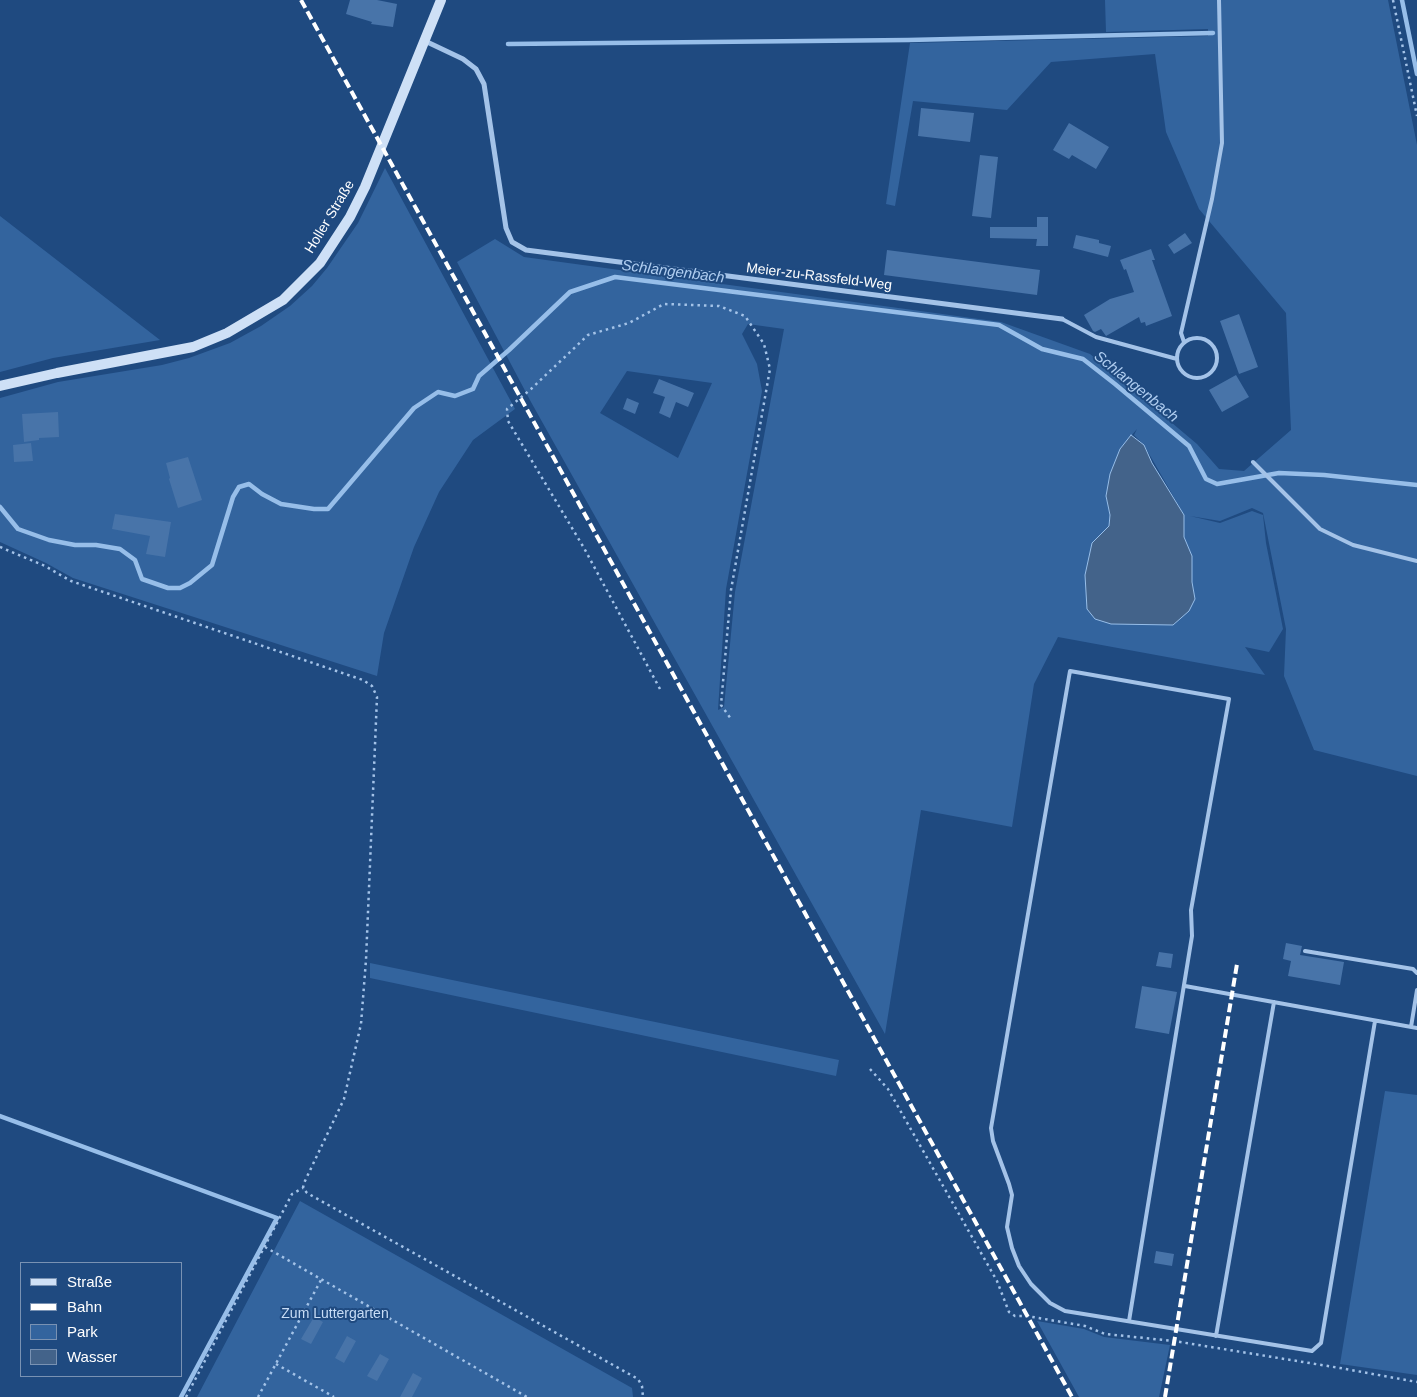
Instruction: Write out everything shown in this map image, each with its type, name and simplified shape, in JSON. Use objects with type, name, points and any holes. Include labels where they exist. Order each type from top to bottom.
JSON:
[{"type":"street","name":"Holler Straße","points":[[0,386],[193,346],[227,333],[283,300],[320,262],[350,217],[365,187],[441,0]]},
{"type":"street","name":"Meier-zu-Rassfeld-Weg","points":[[425,41],[463,58],[476,69],[484,84],[506,228],[512,242],[526,250],[1062,319]]},
{"type":"lane","points":[[1184,342],[1181,333],[1212,199],[1222,143],[1219,0]]},
{"type":"lane","points":[[1062,319],[1096,337],[1177,359]]},
{"type":"lane","points":[[1193,338],[1206,340],[1216,350],[1217,363],[1210,374],[1197,379],[1187,376],[1180,369],[1177,359],[1179,350],[1184,342],[1193,338]]},
{"type":"lane","points":[[1253,462],[1320,529],[1353,545],[1417,561]]},
{"type":"lane","points":[[1129,1321],[1185,986],[1192,936],[1191,910],[1229,698],[1070,671],[991,1128],[993,1141],[1012,1195],[1007,1227],[1012,1248],[1019,1266],[1031,1284],[1050,1303],[1065,1311],[1312,1352],[1321,1343],[1375,1021]]},
{"type":"lane","points":[[1305,951],[1414,969],[1417,973]]},
{"type":"lane","points":[[1185,986],[1417,1028]]},
{"type":"lane","points":[[1411,1027],[1417,990]]},
{"type":"lane","points":[[1216,1336],[1274,1002]]},
{"type":"path","points":[[1394,0],[1417,116]]},
{"type":"path","points":[[660,689],[584,548],[508,420],[507,408],[531,389],[588,335],[629,323],[664,304],[719,306],[745,316],[764,344],[770,369],[731,590],[721,705],[731,719]]},
{"type":"path","points":[[0,547],[45,566],[71,581],[363,680],[372,686],[377,696],[366,960],[361,1024],[344,1099],[304,1182],[303,1188],[307,1193],[638,1379],[642,1386],[643,1397]]},
{"type":"path","points":[[870,1069],[888,1089],[997,1281],[1009,1312],[1015,1316],[1027,1316],[1085,1326],[1105,1334],[1184,1343],[1417,1382]]},
{"type":"path","points":[[186,1397],[292,1194],[303,1188]]},
{"type":"path","points":[[265,1247],[526,1397]]},
{"type":"path","points":[[258,1397],[321,1280]]},
{"type":"path","points":[[276,1364],[334,1397]]},
{"type":"green space","points":[[1105,0],[1388,0],[1417,145],[1417,776],[1314,750],[1284,676],[1286,629],[1263,513],[1252,508],[1220,521],[1190,516],[1220,523],[1252,511],[1263,515],[1266,543],[1283,629],[1269,652],[1245,647],[1265,675],[1058,637],[1034,684],[1012,827],[921,810],[885,1034],[531,402],[457,262],[495,239],[524,257],[1001,322],[1090,354],[1197,444],[1219,469],[1244,471],[1291,430],[1286,313],[1199,209],[1166,132],[1155,54],[1051,62],[1007,110],[913,101],[895,206],[886,204],[910,43],[1208,36],[1208,29],[1106,32]],"holes":[[[748,324],[784,329],[735,592],[724,707],[718,710],[726,589],[762,391],[757,364],[742,334]],[[627,371],[712,383],[678,458],[600,413]],[[1137,429],[1134,435],[1144,445],[1184,515],[1184,537],[1192,556],[1192,582],[1195,599],[1092,543],[1109,526],[1110,515],[1106,496],[1120,449]]]},
{"type":"green space","points":[[385,168],[515,409],[473,440],[439,492],[414,547],[384,633],[377,676],[73,578],[46,563],[0,542],[0,398],[58,382],[162,365],[189,358],[230,343],[261,326],[290,306],[312,286],[327,268],[358,223]]},
{"type":"green space","points":[[0,216],[160,340],[53,358],[0,372]]},
{"type":"green space","points":[[370,963],[839,1060],[836,1076],[370,978]]},
{"type":"green space","points":[[1385,1091],[1417,1095],[1417,1375],[1340,1364]]},
{"type":"green space","name":"Zum Luttergarten","points":[[300,1201],[632,1388],[633,1397],[197,1397]]},
{"type":"green space","points":[[1037,1321],[1084,1329],[1104,1337],[1170,1345],[1159,1397],[1079,1397]]},
{"type":"water","points":[[1131,435],[1144,445],[1152,463],[1184,515],[1184,537],[1192,556],[1192,582],[1195,599],[1189,611],[1173,625],[1111,624],[1095,619],[1087,609],[1085,575],[1092,543],[1109,526],[1110,515],[1106,496],[1110,474],[1120,449]]},
{"type":"building","points":[[350,0],[377,0],[397,4],[393,27],[371,24],[372,22],[346,14]]},
{"type":"building","points":[[921,108],[974,113],[970,142],[918,136]]},
{"type":"building","points":[[1069,123],[1109,147],[1096,169],[1072,155],[1069,159],[1053,150]]},
{"type":"building","points":[[980,155],[998,157],[991,218],[972,216]]},
{"type":"building","points":[[1037,217],[1048,217],[1048,246],[1036,246],[1037,239],[990,238],[990,227],[1037,227]]},
{"type":"building","points":[[1185,233],[1192,243],[1174,254],[1168,245]]},
{"type":"building","points":[[1076,235],[1099,240],[1099,243],[1111,246],[1108,257],[1073,248]]},
{"type":"building","points":[[1151,249],[1155,260],[1152,260],[1172,316],[1146,326],[1145,322],[1141,323],[1139,317],[1106,336],[1101,329],[1093,331],[1084,315],[1110,299],[1134,292],[1126,269],[1124,270],[1120,260]]},
{"type":"building","points":[[887,250],[1040,270],[1037,295],[884,275]]},
{"type":"building","points":[[1239,314],[1258,367],[1239,374],[1220,321]]},
{"type":"building","points":[[1236,375],[1249,397],[1222,412],[1209,390]]},
{"type":"building","points":[[659,379],[694,393],[688,407],[676,402],[670,418],[659,413],[665,397],[653,393]]},
{"type":"building","points":[[627,398],[639,403],[635,414],[623,409]]},
{"type":"building","points":[[58,412],[59,437],[39,438],[39,440],[24,442],[22,414]]},
{"type":"building","points":[[31,443],[33,461],[14,462],[13,445]]},
{"type":"building","points":[[188,457],[202,500],[178,508],[166,463]]},
{"type":"building","points":[[115,514],[171,522],[165,557],[146,554],[150,536],[112,529]]},
{"type":"building","points":[[1286,943],[1302,946],[1300,955],[1344,962],[1340,985],[1288,976],[1291,961],[1283,959]]},
{"type":"building","points":[[1159,952],[1173,954],[1171,968],[1156,966]]},
{"type":"building","points":[[1142,986],[1177,992],[1169,1034],[1135,1028]]},
{"type":"building","points":[[1156,1251],[1174,1254],[1172,1266],[1154,1263]]},
{"type":"building","points":[[314,1317],[323,1322],[311,1344],[301,1339]]},
{"type":"building","points":[[347,1336],[356,1341],[344,1363],[335,1358]]},
{"type":"building","points":[[380,1354],[389,1359],[377,1381],[367,1376]]},
{"type":"building","points":[[413,1373],[422,1378],[412,1397],[400,1397]]},
{"type":"waterway","points":[[1402,0],[1417,74]]},
{"type":"waterway","points":[[508,44],[908,40],[1213,33]]},
{"type":"waterway","name":"Schlangenbach","points":[[0,507],[18,529],[49,540],[75,545],[96,545],[120,549],[135,560],[142,579],[168,588],[180,588],[190,583],[212,565],[233,497],[239,487],[249,484],[262,494],[281,504],[328,509],[414,408],[438,392],[455,396],[473,389],[479,376],[570,292],[615,277],[999,325],[1042,349],[1083,359],[1189,446],[1206,479],[1217,484],[1279,473],[1324,475],[1417,485]]},
{"type":"waterway","points":[[0,1116],[277,1218],[181,1397]]},
{"type":"railway","points":[[301,0],[1072,1397]]},
{"type":"railway","points":[[1165,1397],[1237,964]]}]
